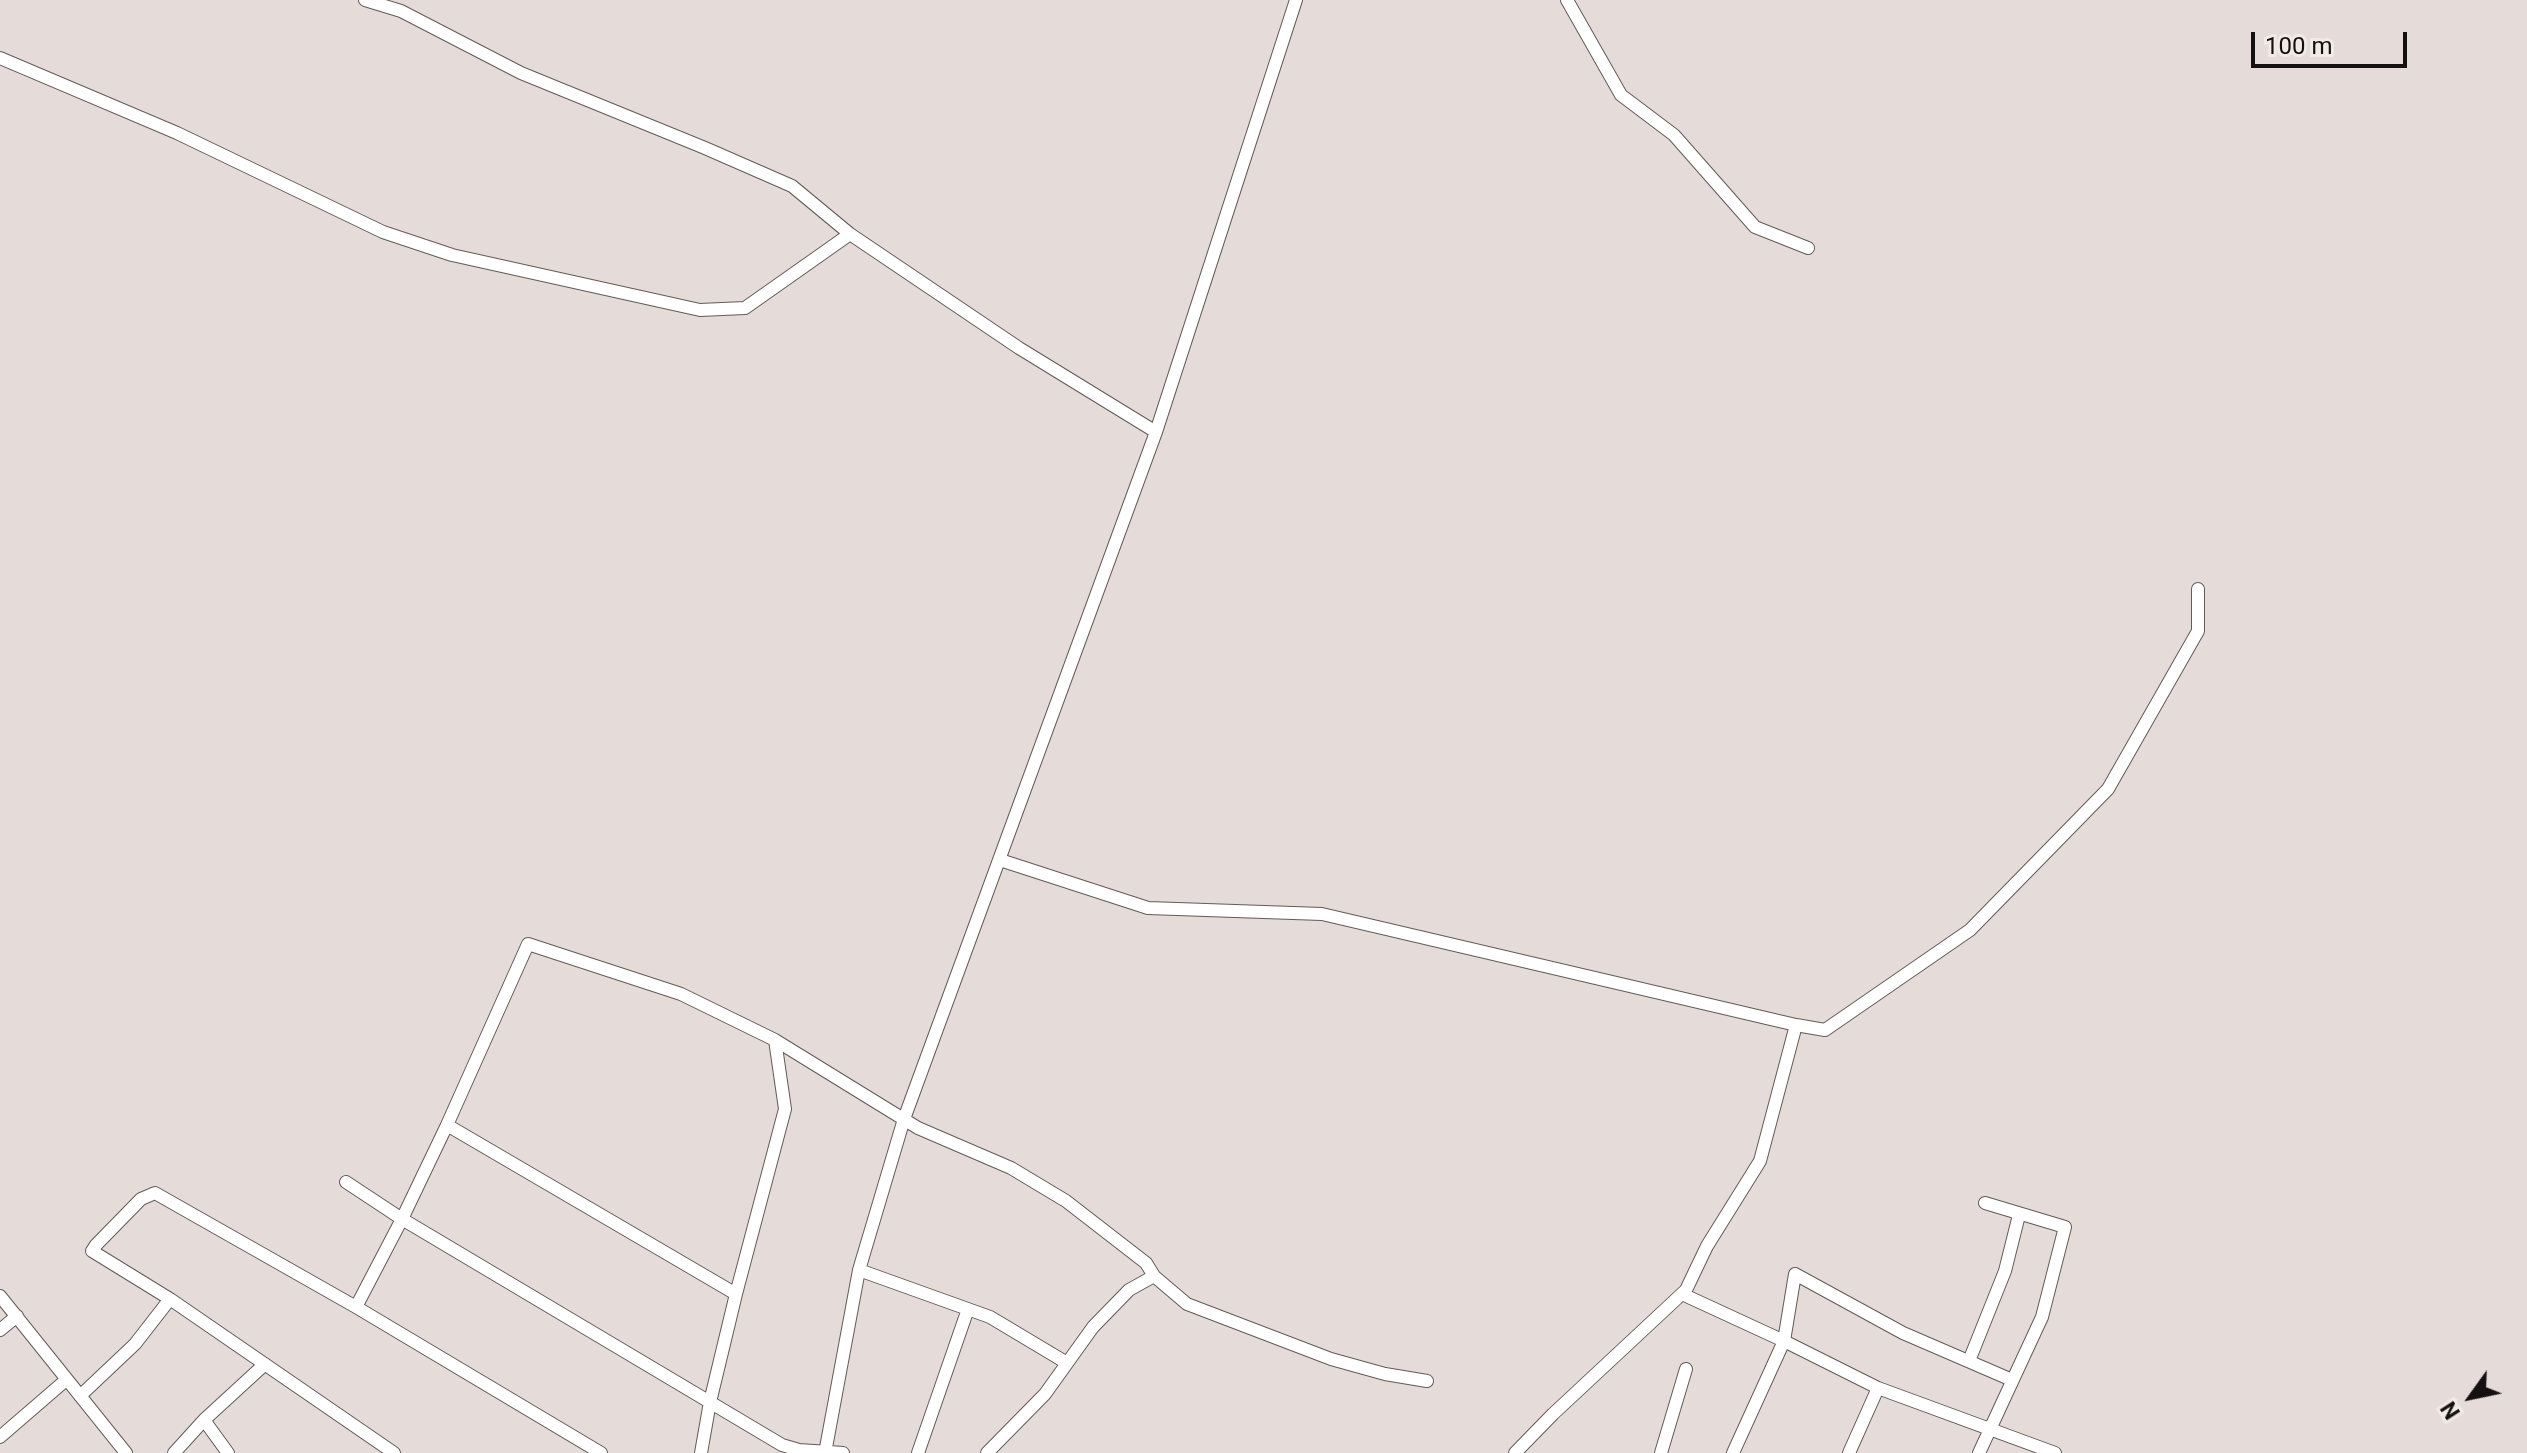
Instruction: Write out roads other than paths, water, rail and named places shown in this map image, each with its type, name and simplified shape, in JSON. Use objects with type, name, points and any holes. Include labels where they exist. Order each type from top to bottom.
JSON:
[{"type":"street","points":[[365,0],[401,11],[521,73],[792,186],[850,234],[1019,348],[1156,432]]},
{"type":"street","points":[[826,1452],[859,1270],[904,1119],[1156,432],[1296,0]]},
{"type":"street","points":[[1567,0],[1621,95],[1674,135],[1755,227],[1808,248]]},
{"type":"street","points":[[0,58],[177,133],[383,232],[452,255],[700,310],[745,308],[850,234]]},
{"type":"street","points":[[1000,860],[1148,908],[1322,914],[1825,1030],[1970,930],[2108,789],[2198,631],[2198,589]]},
{"type":"street","points":[[356,1307],[447,1125],[528,944],[681,994],[775,1040],[918,1128],[1011,1168],[1066,1201],[1146,1263],[1154,1276],[1187,1304],[1331,1359],[1385,1374],[1427,1381]]},
{"type":"street","points":[[1515,1453],[1682,1294],[1707,1246],[1760,1161],[1796,1025]]},
{"type":"street","points":[[701,1453],[736,1294],[785,1109],[775,1040]]},
{"type":"street","points":[[447,1125],[736,1294]]},
{"type":"street","points":[[346,1182],[402,1219],[782,1445],[799,1450],[843,1453]]},
{"type":"street","points":[[394,1453],[170,1299],[92,1251],[96,1245],[141,1199],[155,1193],[356,1307],[601,1453]]},
{"type":"street","points":[[1979,1453],[2042,1317],[2065,1227],[1985,1203]]},
{"type":"street","points":[[1969,1361],[2005,1271],[2019,1215]]},
{"type":"street","points":[[859,1270],[990,1317],[1067,1363]]},
{"type":"street","points":[[1733,1453],[1784,1341],[1795,1274],[1903,1333],[2012,1380]]},
{"type":"street","points":[[987,1453],[1045,1394],[1093,1327],[1129,1290],[1154,1276]]},
{"type":"street","points":[[1682,1294],[1878,1388],[2055,1453]]},
{"type":"street","points":[[0,1296],[126,1453]]},
{"type":"street","points":[[80,1396],[135,1344],[170,1299]]},
{"type":"street","points":[[918,1453],[968,1309]]},
{"type":"street","points":[[0,1330],[17,1316]]},
{"type":"street","points":[[174,1453],[204,1420],[265,1364]]},
{"type":"street","points":[[1661,1453],[1686,1369]]},
{"type":"street","points":[[0,1437],[66,1380]]},
{"type":"street","points":[[1849,1453],[1878,1388]]},
{"type":"street","points":[[204,1420],[228,1453]]}]
